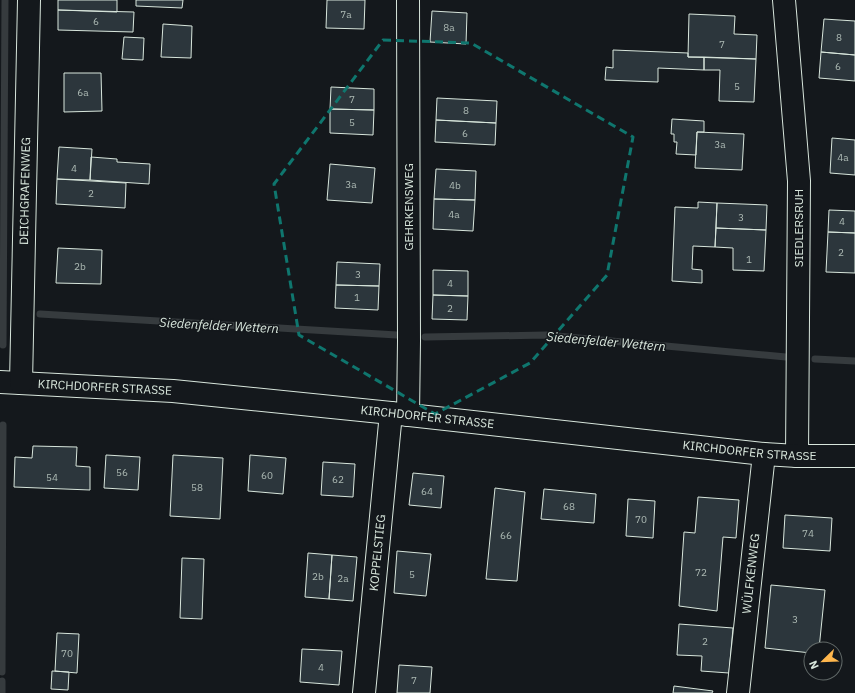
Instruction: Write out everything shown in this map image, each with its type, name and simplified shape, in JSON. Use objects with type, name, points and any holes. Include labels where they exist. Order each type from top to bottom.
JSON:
[{"type":"street","name":"DEICHGRAFENWEG","points":[[21,383],[29,0]]},
{"type":"street","name":"GEHRKENSWEG","points":[[399,414],[409,341],[408,0]]},
{"type":"street","name":"SIEDLERSRUH","points":[[784,0],[799,181],[797,456]]},
{"type":"street","name":"KIRCHDORFER STRASSE","points":[[0,382],[173,391],[764,454],[797,456],[855,456]]},
{"type":"street","name":"KOPPELSTIEG","points":[[364,693],[399,414]]},
{"type":"street","name":"WÜLFKENWEG","points":[[738,693],[764,454]]},
{"type":"highlighted area","points":[[383,40],[471,43],[633,137],[607,275],[530,363],[435,414],[299,335],[274,184]]},
{"type":"building","points":[[58,0],[117,0],[117,12],[58,10]]},
{"type":"building","points":[[136,0],[183,0],[182,8],[136,6]]},
{"type":"building","points":[[327,0],[365,0],[364,29],[326,28]]},
{"type":"building","points":[[58,10],[134,12],[133,32],[58,30]]},
{"type":"building","points":[[432,11],[467,13],[466,44],[430,42]]},
{"type":"building","points":[[689,14],[735,16],[734,34],[757,35],[756,59],[688,57]]},
{"type":"building","points":[[824,19],[855,21],[855,55],[821,52]]},
{"type":"building","points":[[163,24],[192,26],[191,58],[161,57]]},
{"type":"building","points":[[124,37],[144,38],[143,60],[122,59]]},
{"type":"building","points":[[613,50],[688,53],[688,57],[704,57],[704,70],[658,68],[658,82],[605,80],[606,67],[613,68]]},
{"type":"building","points":[[821,52],[855,55],[855,81],[819,78]]},
{"type":"building","points":[[704,57],[756,59],[754,102],[719,101],[720,70],[704,70]]},
{"type":"building","points":[[64,73],[101,73],[102,111],[64,112]]},
{"type":"building","points":[[331,87],[374,89],[374,110],[330,109]]},
{"type":"building","points":[[437,98],[497,101],[496,123],[436,120]]},
{"type":"building","points":[[330,109],[374,110],[373,135],[330,133]]},
{"type":"building","points":[[672,119],[704,121],[704,132],[697,132],[696,155],[676,154],[677,142],[674,142],[674,134],[671,134]]},
{"type":"building","points":[[436,120],[496,123],[495,145],[435,142]]},
{"type":"building","points":[[697,132],[744,134],[742,170],[695,168]]},
{"type":"building","points":[[832,138],[855,140],[855,175],[830,173]]},
{"type":"building","points":[[59,147],[92,149],[90,180],[57,179]]},
{"type":"building","points":[[91,157],[117,159],[117,162],[150,164],[149,184],[90,180]]},
{"type":"building","points":[[330,164],[375,168],[372,203],[327,200]]},
{"type":"building","points":[[436,169],[476,171],[475,200],[434,199]]},
{"type":"building","points":[[57,179],[126,183],[125,208],[56,204]]},
{"type":"building","points":[[434,199],[475,200],[473,231],[433,229]]},
{"type":"building","points":[[698,202],[717,203],[715,247],[693,246],[692,269],[702,270],[702,283],[672,281],[675,207],[698,208]]},
{"type":"building","points":[[717,203],[767,205],[766,230],[716,228]]},
{"type":"building","points":[[829,210],[855,211],[855,233],[828,232]]},
{"type":"building","points":[[716,228],[766,230],[764,271],[733,270],[733,248],[715,247]]},
{"type":"building","points":[[828,232],[855,233],[855,273],[826,272]]},
{"type":"building","points":[[58,248],[102,250],[101,284],[56,283]]},
{"type":"building","points":[[337,262],[380,264],[379,286],[336,285]]},
{"type":"building","points":[[433,270],[468,271],[468,296],[433,295]]},
{"type":"building","points":[[336,285],[379,286],[378,310],[335,308]]},
{"type":"building","points":[[433,295],[468,296],[467,320],[432,319]]},
{"type":"building","points":[[33,446],[77,447],[76,466],[90,467],[90,490],[14,487],[15,457],[32,458]]},
{"type":"building","points":[[106,455],[140,457],[138,490],[104,488]]},
{"type":"building","points":[[173,455],[223,458],[220,519],[170,516]]},
{"type":"building","points":[[250,455],[286,458],[283,494],[248,491]]},
{"type":"building","points":[[323,462],[355,464],[353,497],[321,495]]},
{"type":"building","points":[[413,473],[444,476],[441,508],[409,505]]},
{"type":"building","points":[[495,488],[525,492],[517,581],[486,579]]},
{"type":"building","points":[[544,489],[596,494],[594,523],[541,519]]},
{"type":"building","points":[[698,497],[739,500],[736,538],[723,537],[717,611],[679,606],[684,532],[695,533]]},
{"type":"building","points":[[628,499],[655,501],[653,538],[626,536]]},
{"type":"building","points":[[785,515],[832,518],[830,551],[783,548]]},
{"type":"building","points":[[397,551],[431,554],[426,596],[394,593]]},
{"type":"building","points":[[308,553],[332,555],[329,599],[305,597]]},
{"type":"building","points":[[332,555],[357,557],[353,601],[329,599]]},
{"type":"building","points":[[182,558],[204,559],[202,619],[180,618]]},
{"type":"building","points":[[771,585],[825,590],[820,641],[803,641],[803,652],[765,648]]},
{"type":"building","points":[[679,624],[733,628],[729,673],[701,671],[702,656],[677,655]]},
{"type":"building","points":[[57,633],[79,634],[77,673],[55,671]]},
{"type":"building","points":[[302,649],[342,651],[339,685],[300,682]]},
{"type":"building","points":[[399,665],[432,667],[430,693],[397,693]]},
{"type":"building","points":[[52,671],[69,672],[68,690],[51,689]]},
{"type":"building","points":[[674,686],[713,691],[712,693],[673,693]]},
{"type":"waterway","points":[[3,345],[5,0]]},
{"type":"waterway","name":"Siedenfelder Wettern","points":[[40,314],[397,335]]},
{"type":"waterway","name":"Siedenfelder Wettern","points":[[425,337],[546,335],[786,357]]},
{"type":"waterway","name":"Siedenfelder Wettern","points":[[815,359],[855,361]]},
{"type":"waterway","points":[[2,672],[3,425]]},
{"type":"waterway","points":[[2,681],[2,693]]}]
